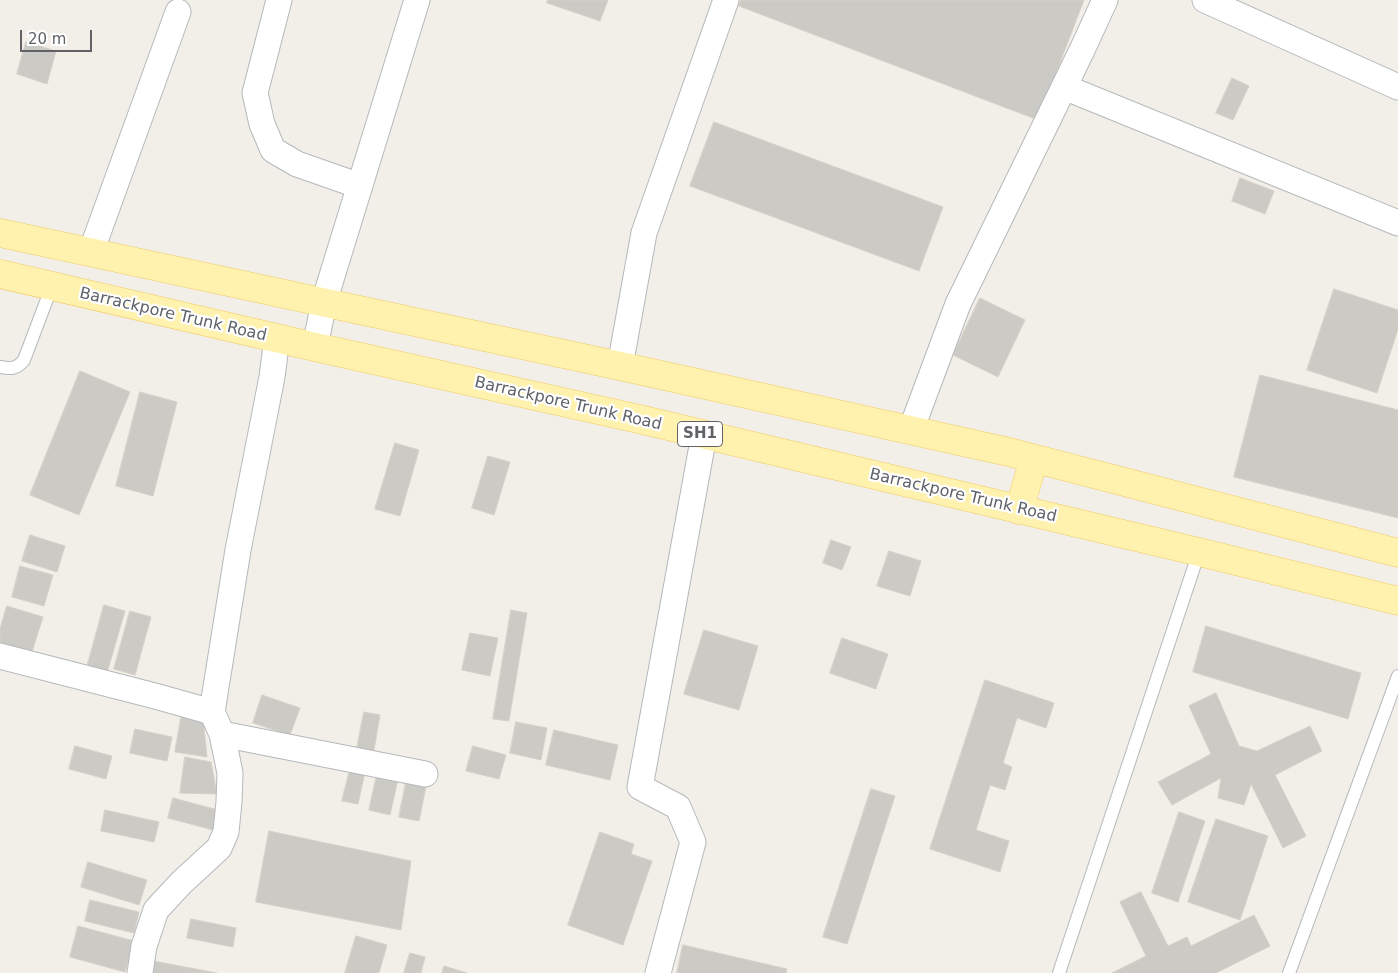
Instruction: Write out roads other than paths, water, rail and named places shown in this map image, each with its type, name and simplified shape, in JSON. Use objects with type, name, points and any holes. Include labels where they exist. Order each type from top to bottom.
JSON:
[{"type":"main road","points":[[0,233],[911,430],[1034,459],[1398,553]]},
{"type":"main road","name":"Barrackpore Trunk Road","points":[[0,274],[704,435],[1398,601]]},
{"type":"main road","points":[[1019,510],[1034,459]]},
{"type":"street","points":[[279,0],[255,93],[262,124],[273,150],[297,164],[360,186]]},
{"type":"street","points":[[315,347],[324,302],[417,0]]},
{"type":"street","points":[[620,366],[644,233],[726,0]]},
{"type":"street","points":[[911,430],[958,304],[1105,0]]},
{"type":"street","points":[[1205,0],[1398,87]]},
{"type":"street","points":[[91,252],[178,12]]},
{"type":"street","points":[[1064,87],[1398,223]]},
{"type":"street","points":[[140,973],[144,946],[156,910],[181,883],[219,848],[226,832],[230,774],[217,723],[238,550],[272,378],[277,338]]},
{"type":"street","points":[[658,973],[693,842],[678,807],[640,787],[704,435]]},
{"type":"street","points":[[0,656],[155,696],[217,723],[425,774]]},
{"type":"lane","points":[[0,366],[12,369],[19,366],[24,360],[52,286]]},
{"type":"lane","points":[[1059,973],[1199,552]]},
{"type":"lane","points":[[1289,973],[1398,676]]}]
